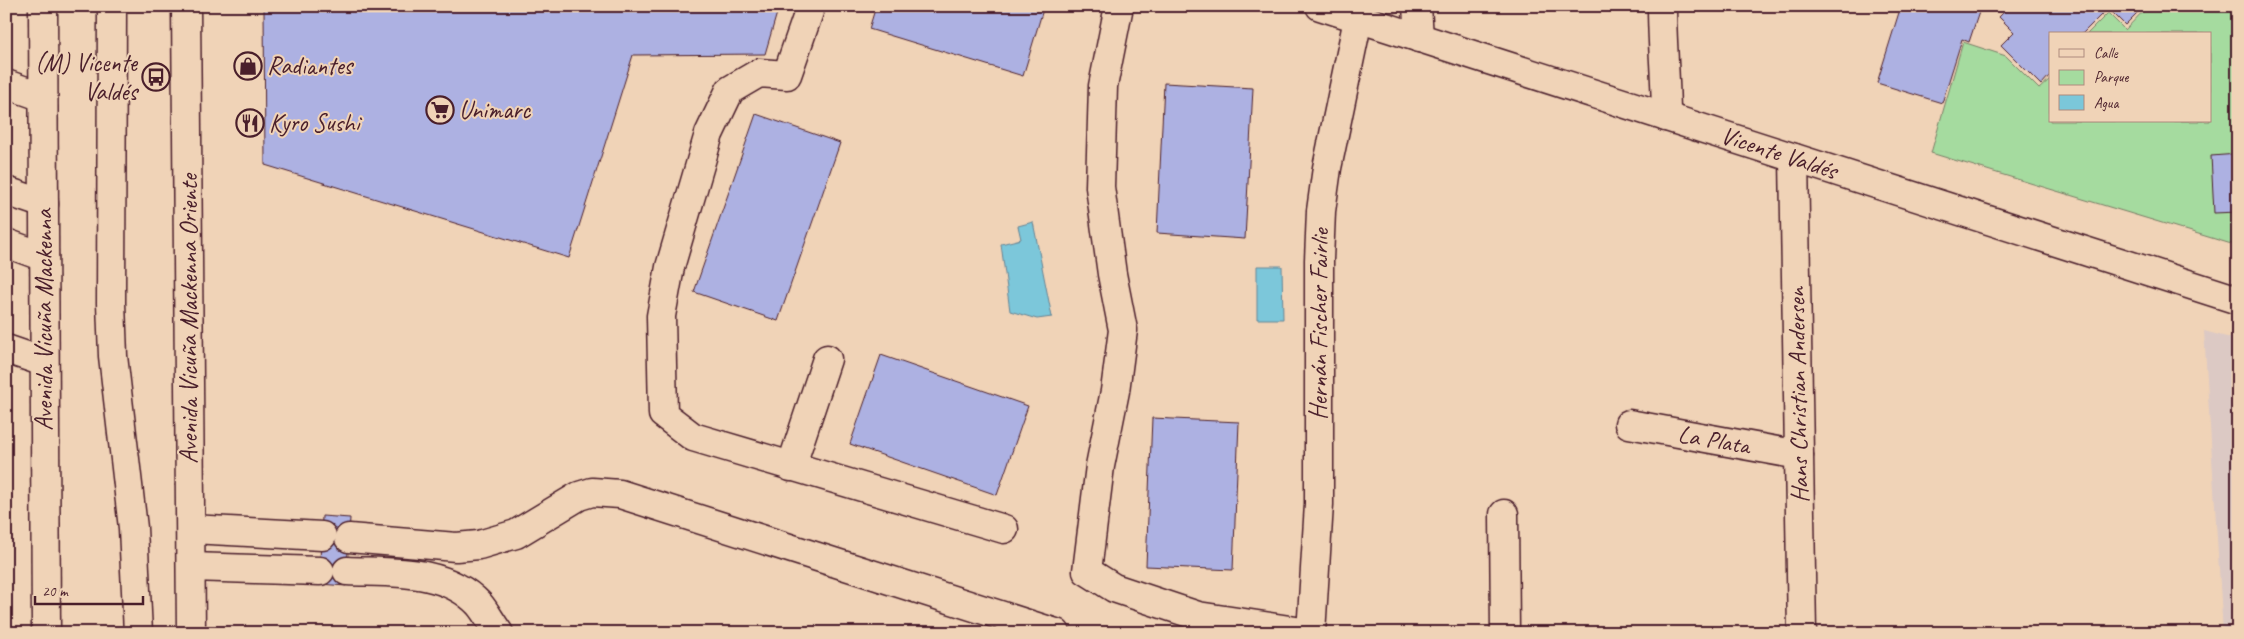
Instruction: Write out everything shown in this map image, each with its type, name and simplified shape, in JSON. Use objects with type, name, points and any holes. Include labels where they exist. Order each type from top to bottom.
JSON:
[{"type":"street","name":"Avenida Vicuña Mackenna","points":[[43,6],[46,633]]},
{"type":"street","points":[[112,6],[111,320],[118,405],[135,544],[138,633]]},
{"type":"street","name":"Avenida Vicuña Mackenna Oriente","points":[[186,6],[192,633]]},
{"type":"street","points":[[811,6],[787,75],[759,73],[730,90],[708,134],[670,267],[661,316],[663,414],[693,437],[1004,529]]},
{"type":"street","points":[[1119,6],[1103,86],[1100,187],[1112,274],[1123,330],[1115,391],[1100,466],[1087,571],[1114,588],[1198,616],[1310,633]]},
{"type":"street","name":"Vicente Valdés","points":[[1320,6],[2238,300]]},
{"type":"street","points":[[1417,6],[1419,38]]},
{"type":"street","points":[[1662,6],[1666,117]]},
{"type":"street","name":"Hernán Fischer Fairlie","points":[[1310,633],[1319,504],[1319,260],[1321,212],[1327,168],[1358,19]]},
{"type":"street","points":[[6,84],[43,97]]},
{"type":"street","name":"Hans Christian Andersen","points":[[1794,158],[1802,633]]},
{"type":"street","points":[[6,191],[44,204]]},
{"type":"street","points":[[6,243],[44,257]]},
{"type":"street","points":[[6,349],[44,362]]},
{"type":"street","points":[[791,466],[827,359]]},
{"type":"street","name":"La Plata","points":[[1629,424],[1799,455]]},
{"type":"street","points":[[349,538],[456,547],[479,545],[516,534],[579,496],[606,492],[620,494],[1056,633]]},
{"type":"street","points":[[1504,514],[1505,633]]},
{"type":"street","points":[[191,529],[322,536]]},
{"type":"street","points":[[191,566],[320,571]]},
{"type":"street","points":[[347,572],[414,574],[450,584],[479,604],[499,633]]},
{"type":"shaded area","points":[[2204,331],[2238,340],[2238,633],[2223,633]]},
{"type":"green space","points":[[2148,6],[2238,6],[2238,246],[1931,153],[1963,42],[2006,56],[2039,89],[2049,80],[2049,122],[2212,122],[2212,32],[2089,32],[2108,13],[2125,30]]},
{"type":"water","points":[[1033,222],[1052,317],[1037,319],[1010,311],[1001,244],[1021,239],[1018,226]]},
{"type":"water","points":[[1257,266],[1282,266],[1283,319],[1257,319]]},
{"type":"building","name":"Unimarc","points":[[264,6],[779,6],[765,54],[633,55],[569,258],[265,165]]},
{"type":"building","points":[[876,6],[1044,6],[1023,76],[869,29]]},
{"type":"building","points":[[1901,6],[1970,6],[1980,9],[1969,42],[1962,39],[1942,103],[1877,83]]},
{"type":"building","points":[[2010,6],[2144,6],[2125,25],[2108,8],[2084,32],[2049,32],[2049,76],[2041,85],[2001,45],[2014,32],[1999,17]]},
{"type":"building","points":[[1164,83],[1253,88],[1245,239],[1157,233]]},
{"type":"building","points":[[756,114],[840,143],[778,321],[694,292]]},
{"type":"building","points":[[2238,154],[2238,212],[2214,213],[2211,156]]},
{"type":"building","points":[[881,355],[1028,406],[997,495],[850,444]]},
{"type":"building","points":[[1152,418],[1239,422],[1233,570],[1146,566]]},
{"type":"building","points":[[322,516],[350,518],[346,586],[319,584]]},
{"type":"place","name":"Radiantes","points":[[248,66]]},
{"type":"place","name":"(M) Vicente Valdés","points":[[156,77]]},
{"type":"place","name":"Unimarc","points":[[440,110]]},
{"type":"place","name":"Kyro Sushi","points":[[250,123]]}]
